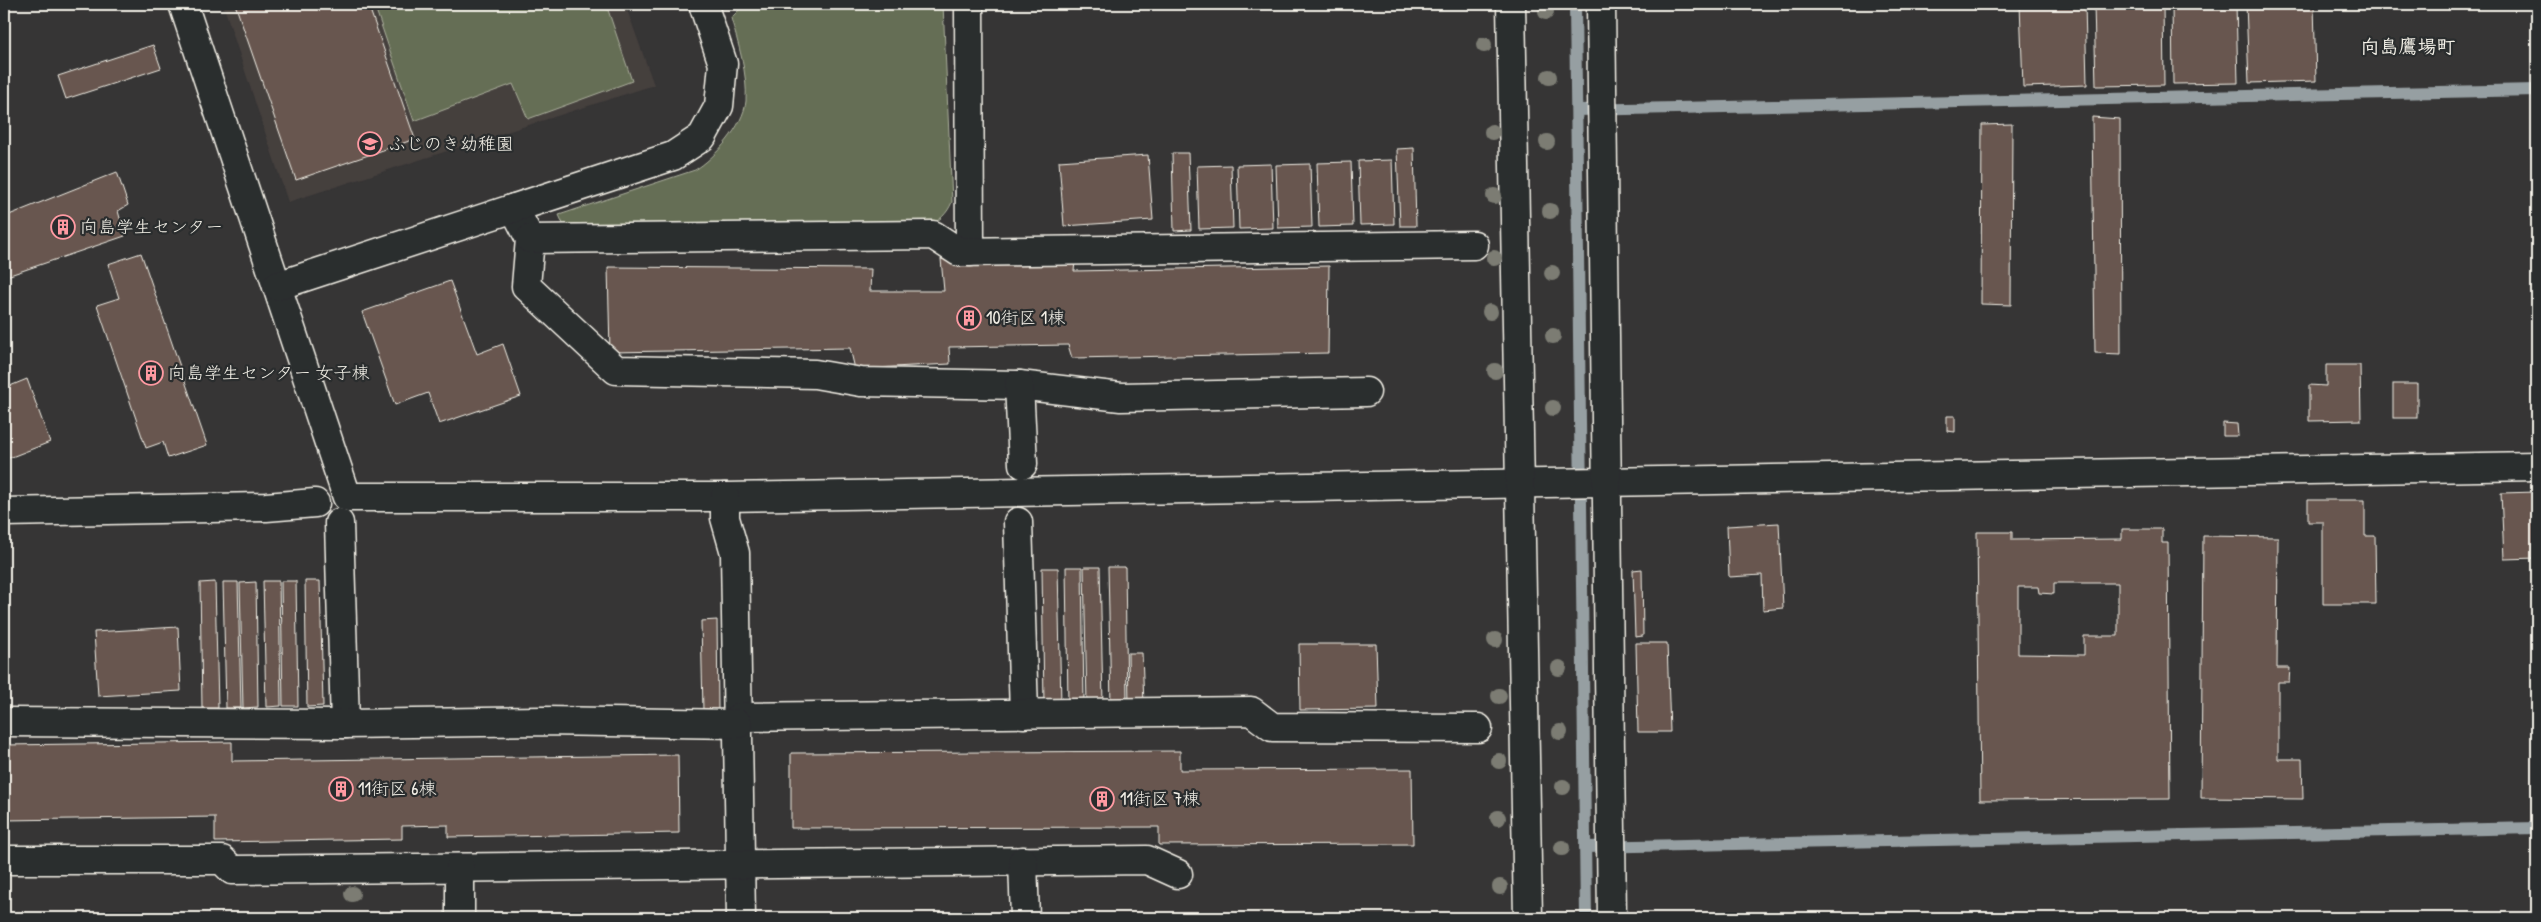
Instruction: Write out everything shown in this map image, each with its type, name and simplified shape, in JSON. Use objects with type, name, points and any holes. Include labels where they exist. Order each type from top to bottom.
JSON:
[{"type":"street","points":[[183,4],[347,497],[725,497],[2537,466]]},
{"type":"street","points":[[277,286],[673,156],[702,137],[719,106],[723,64],[703,4]]},
{"type":"street","points":[[969,4],[970,252]]},
{"type":"street","points":[[1511,4],[1518,484],[1528,918]]},
{"type":"street","points":[[1601,4],[1603,126],[1588,483],[1611,829],[1612,918]]},
{"type":"street","points":[[514,208],[530,239],[526,286],[616,370],[816,374],[861,382],[1018,385],[1121,397],[1366,392]]},
{"type":"street","points":[[530,239],[933,235],[959,252],[1474,245]]},
{"type":"street","points":[[1018,385],[1023,464]]},
{"type":"street","points":[[725,497],[725,518],[735,553],[741,918]]},
{"type":"street","points":[[4,512],[266,508],[315,503]]},
{"type":"street","points":[[1018,522],[1024,714]]},
{"type":"street","points":[[339,523],[345,724]]},
{"type":"street","points":[[4,722],[345,724],[738,721],[1251,711],[1272,727],[1478,728]]},
{"type":"street","points":[[4,860],[222,860],[232,870],[1146,860],[1178,874]]},
{"type":"street","points":[[1023,861],[1025,918]]},
{"type":"street","points":[[460,868],[460,918]]},
{"type":"shaded area","name":"ふじのき幼稚園","points":[[223,4],[625,4],[654,85],[288,202]]},
{"type":"green space","points":[[374,4],[606,4],[632,81],[528,119],[513,84],[414,121]]},
{"type":"green space","points":[[745,4],[943,4],[952,202],[943,216],[928,227],[565,228],[559,215],[695,170],[711,158],[727,140],[740,120],[746,101],[744,69],[731,18]]},
{"type":"building","points":[[235,4],[368,4],[415,139],[296,180]]},
{"type":"building","points":[[2020,4],[2085,4],[2087,85],[2023,87]]},
{"type":"building","points":[[2094,4],[2163,4],[2164,85],[2096,86]]},
{"type":"building","points":[[2172,4],[2236,4],[2238,83],[2173,84]]},
{"type":"building","points":[[2246,4],[2314,4],[2316,81],[2249,83]]},
{"type":"building","points":[[153,45],[161,68],[66,99],[58,76]]},
{"type":"building","points":[[2092,117],[2120,119],[2121,354],[2095,353]]},
{"type":"building","points":[[2012,124],[2011,305],[1981,304],[1982,125]]},
{"type":"building","points":[[1414,148],[1416,226],[1400,226],[1397,149]]},
{"type":"building","points":[[1172,153],[1188,153],[1191,230],[1174,231]]},
{"type":"building","points":[[1148,155],[1153,220],[1064,226],[1059,161]]},
{"type":"building","points":[[1392,160],[1394,224],[1360,225],[1358,161]]},
{"type":"building","points":[[1351,162],[1353,226],[1319,227],[1317,163]]},
{"type":"building","points":[[1271,164],[1273,228],[1239,229],[1237,165]]},
{"type":"building","points":[[1310,164],[1312,227],[1278,228],[1276,165]]},
{"type":"building","points":[[1231,165],[1233,228],[1199,229],[1197,166]]},
{"type":"building","name":"向島学生センター","points":[[117,172],[128,205],[118,211],[125,236],[4,277],[4,217]]},
{"type":"building","name":"向島学生センター 女子棟","points":[[141,253],[207,445],[168,458],[163,442],[146,448],[97,305],[119,298],[108,264]]},
{"type":"building","name":"10街区 1棟","points":[[1076,253],[1074,271],[1329,266],[1328,353],[1072,358],[1068,345],[949,347],[950,364],[855,369],[850,348],[610,352],[608,267],[871,269],[870,291],[944,291],[941,259]]},
{"type":"building","points":[[450,281],[477,354],[503,344],[521,396],[439,424],[428,393],[395,405],[362,312]]},
{"type":"building","points":[[4,364],[10,386],[27,379],[50,442],[4,460]]},
{"type":"building","points":[[2326,365],[2360,365],[2361,420],[2309,421],[2309,385],[2326,386]]},
{"type":"building","points":[[2393,384],[2417,384],[2417,418],[2393,418]]},
{"type":"building","points":[[1947,416],[1955,416],[1955,432],[1947,431]]},
{"type":"building","points":[[2223,423],[2237,424],[2238,436],[2223,436]]},
{"type":"building","points":[[2537,492],[2537,558],[2504,559],[2501,493]]},
{"type":"building","points":[[2308,500],[2365,500],[2365,536],[2375,536],[2376,604],[2323,604],[2323,522],[2308,522]]},
{"type":"building","points":[[1779,523],[1783,608],[1763,610],[1762,575],[1729,577],[1727,526]]},
{"type":"building","points":[[2122,529],[2162,529],[2162,543],[2168,543],[2170,799],[1980,800],[1977,532],[2012,532],[2012,540],[2122,539]],"holes":[[[2054,583],[2118,583],[2118,636],[2084,636],[2084,655],[2018,654],[2018,587],[2038,587],[2039,593],[2054,594]]]},
{"type":"building","points":[[2203,536],[2278,537],[2277,668],[2290,668],[2289,682],[2278,682],[2278,759],[2302,759],[2303,799],[2201,798]]},
{"type":"building","points":[[1066,567],[1082,567],[1084,704],[1068,704]]},
{"type":"building","points":[[1084,567],[1100,567],[1103,704],[1087,704]]},
{"type":"building","points":[[1108,567],[1125,567],[1127,704],[1111,705]]},
{"type":"building","points":[[1042,568],[1058,568],[1061,705],[1044,705]]},
{"type":"building","points":[[1642,569],[1643,636],[1635,637],[1633,570]]},
{"type":"building","points":[[263,581],[279,581],[281,706],[266,707]]},
{"type":"building","points":[[281,581],[296,581],[298,706],[283,706]]},
{"type":"building","points":[[305,581],[320,581],[323,706],[307,707]]},
{"type":"building","points":[[215,582],[218,708],[202,708],[200,583]]},
{"type":"building","points":[[223,582],[238,582],[241,708],[226,708]]},
{"type":"building","points":[[256,582],[258,707],[243,708],[240,583]]},
{"type":"building","points":[[717,620],[718,711],[703,711],[701,621]]},
{"type":"building","points":[[178,627],[181,691],[98,696],[94,632]]},
{"type":"building","points":[[1636,643],[1667,643],[1670,732],[1638,732]]},
{"type":"building","points":[[1299,644],[1376,644],[1378,709],[1300,710]]},
{"type":"building","points":[[1128,653],[1142,653],[1144,704],[1129,704]]},
{"type":"building","name":"11街区 6棟","points":[[232,742],[232,761],[678,755],[679,833],[448,837],[448,825],[402,826],[402,839],[215,842],[215,817],[4,820],[4,745]]},
{"type":"building","name":"11街区 7棟","points":[[1180,751],[1180,770],[1412,769],[1413,844],[1159,845],[1159,827],[791,828],[791,753]]},
{"type":"waterway","points":[[1575,4],[1586,918]]},
{"type":"waterway","points":[[1577,110],[2537,90]]},
{"type":"waterway","points":[[1585,847],[2537,828]]},
{"type":"place","name":"ふじのき幼稚園","points":[[370,144]]},
{"type":"place","name":"向島学生センター","points":[[63,227]]},
{"type":"place","name":"10街区 1棟","points":[[969,318]]},
{"type":"place","name":"向島学生センター 女子棟","points":[[151,373]]},
{"type":"place","name":"11街区 6棟","points":[[341,789]]},
{"type":"place","name":"11街区 7棟","points":[[1102,799]]},
{"type":"district","name":"向島鷹場町","points":[[2408,46]]}]
